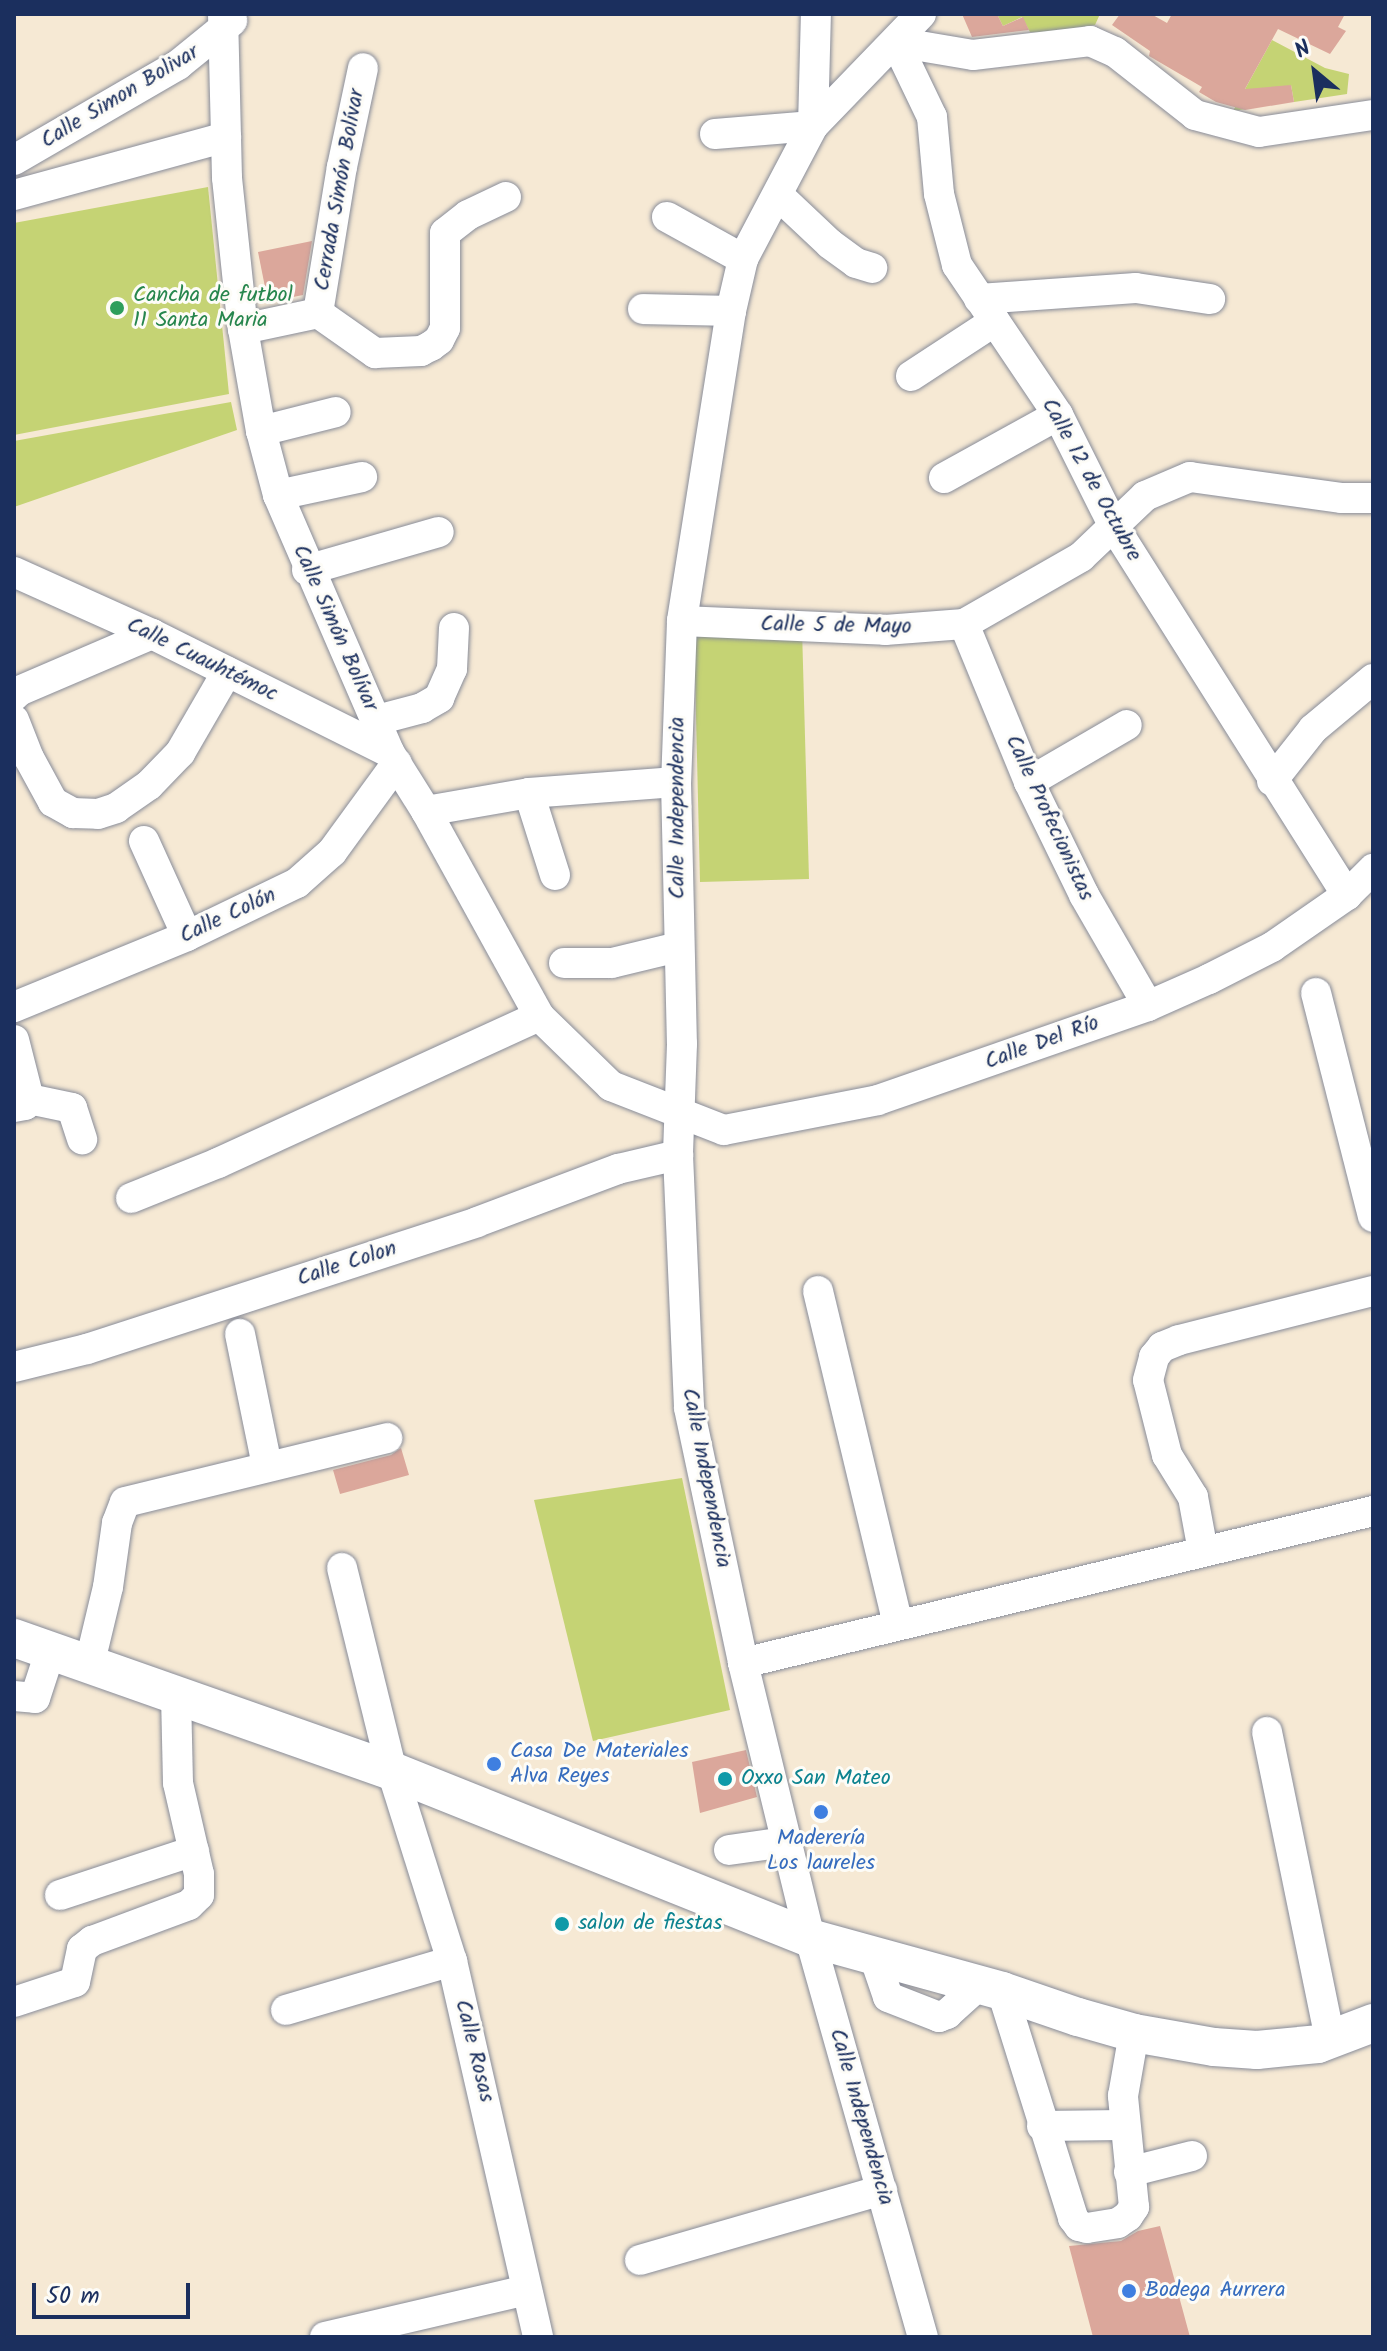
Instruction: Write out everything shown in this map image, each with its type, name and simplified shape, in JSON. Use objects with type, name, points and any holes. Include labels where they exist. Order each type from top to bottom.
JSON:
[{"type":"main road","points":[[14,1638],[392,1771],[810,1938],[991,1988],[1134,2033],[1214,2047],[1257,2050],[1330,2040],[1373,2023]]},
{"type":"street","points":[[715,134],[813,126],[816,14]]},
{"type":"street","name":"Calle Independencia","points":[[921,14],[813,126],[743,259],[731,311],[682,621],[676,782],[682,1044],[678,1155],[689,1408],[743,1663],[810,1938],[923,2337]]},
{"type":"street","name":"Calle Simón Bolívar","points":[[229,19],[226,137],[243,329],[261,431],[278,495],[307,570],[393,757],[539,1016],[611,1086],[680,1115]]},
{"type":"street","name":"Calle Simon Bolivar","points":[[14,160],[178,65],[229,19]]},
{"type":"street","points":[[896,42],[973,55],[1090,41],[1115,52],[1195,115],[1259,132],[1373,115]]},
{"type":"street","name":"Calle 12 de Octubre","points":[[896,42],[932,117],[944,223],[957,265],[1058,415],[1113,525],[1272,781],[1347,895]]},
{"type":"street","name":"Cerrada Simón Bolívar","points":[[318,313],[342,167],[363,68]]},
{"type":"street","points":[[14,195],[226,137]]},
{"type":"street","points":[[778,195],[830,244],[856,263],[872,268]]},
{"type":"street","name":"Cerrada Simón Bolívar","points":[[243,329],[318,313],[375,353],[421,351],[431,346],[439,340],[445,328],[445,233],[468,215],[506,197]]},
{"type":"street","points":[[667,217],[743,259]]},
{"type":"street","points":[[911,376],[987,310],[1136,288],[1166,290],[1210,299]]},
{"type":"street","points":[[643,309],[731,311]]},
{"type":"street","points":[[261,431],[336,412]]},
{"type":"street","points":[[944,478],[1058,415]]},
{"type":"street","points":[[278,495],[362,477]]},
{"type":"street","name":"Calle 5 de Mayo","points":[[682,621],[885,630],[964,624],[1081,557],[1145,496],[1190,477],[1341,498],[1373,498]]},
{"type":"street","points":[[307,570],[439,532]]},
{"type":"street","name":"Calle Cuauhtémoc","points":[[14,572],[152,634],[393,757]]},
{"type":"street","name":"Calle Profecionistas","points":[[964,624],[1029,782],[1084,895],[1148,1006]]},
{"type":"street","points":[[377,720],[422,708],[439,698],[452,669],[454,628]]},
{"type":"street","points":[[14,696],[19,691],[152,634]]},
{"type":"street","points":[[14,720],[53,802],[73,813],[98,814],[116,808],[149,785],[180,753],[227,672]]},
{"type":"street","points":[[1272,781],[1313,729],[1373,679]]},
{"type":"street","points":[[1029,782],[1127,725]]},
{"type":"street","name":"Calle Colón","points":[[14,1007],[187,936],[297,883],[332,852],[393,757]]},
{"type":"street","points":[[426,811],[529,793],[676,782]]},
{"type":"street","points":[[529,793],[555,875]]},
{"type":"street","points":[[144,841],[187,936]]},
{"type":"street","name":"Calle Del Río","points":[[680,1115],[724,1130],[878,1100],[1148,1006],[1272,947],[1347,895],[1373,869]]},
{"type":"street","points":[[564,963],[612,963],[678,947]]},
{"type":"street","points":[[1316,993],[1373,1217]]},
{"type":"street","points":[[131,1198],[218,1163],[539,1016]]},
{"type":"street","points":[[14,1040],[21,1103],[72,1108],[82,1139]]},
{"type":"street","name":"Calle Colon","points":[[14,1367],[87,1349],[477,1222],[618,1169],[678,1155]]},
{"type":"street","points":[[818,1291],[898,1623]]},
{"type":"street","points":[[1203,1551],[1193,1497],[1167,1455],[1148,1380],[1154,1357],[1162,1347],[1179,1340],[1373,1291]]},
{"type":"street","points":[[240,1334],[267,1466]]},
{"type":"street","points":[[89,1666],[108,1587],[117,1523],[125,1502],[387,1438]]},
{"type":"street","points":[[743,1663],[898,1623],[1373,1511]]},
{"type":"street","name":"Calle Rosas","points":[[342,1568],[392,1771],[452,1961],[538,2337]]},
{"type":"street","points":[[14,1696],[35,1698],[50,1652]]},
{"type":"street","points":[[14,2002],[75,1982],[82,1949],[92,1941],[189,1905],[199,1895],[194,1851],[178,1783],[176,1697]]},
{"type":"street","points":[[1267,1732],[1330,2040]]},
{"type":"street","points":[[729,1850],[786,1842]]},
{"type":"street","points":[[60,1895],[194,1851]]},
{"type":"street","points":[[286,2010],[452,1961]]},
{"type":"street","points":[[991,1988],[1079,2226],[1108,2227],[1128,2216],[1134,2199],[1123,2125],[1123,2096],[1134,2033]]},
{"type":"street","points":[[1042,2126],[1123,2125]]},
{"type":"street","points":[[1129,2172],[1192,2156]]},
{"type":"street","points":[[640,2260],[882,2190]]},
{"type":"street","points":[[325,2337],[527,2290]]},
{"type":"green space","points":[[997,14],[1100,14],[1095,25],[1041,33],[1030,32],[1022,17],[1003,26]]},
{"type":"green space","points":[[1272,40],[1325,68],[1349,74],[1347,94],[1294,102],[1291,85],[1246,109],[1233,111]]},
{"type":"green space","name":"Cancha de futbol 11 Santa Maria","points":[[208,187],[229,394],[14,435],[14,223]]},
{"type":"green space","points":[[231,402],[237,430],[14,507],[14,441]]},
{"type":"green space","points":[[802,629],[809,879],[700,882],[694,632]]},
{"type":"green space","points":[[682,1478],[730,1710],[593,1741],[534,1500]]},
{"type":"building","points":[[962,14],[997,14],[1003,26],[1023,17],[1029,30],[972,37]]},
{"type":"building","points":[[1120,14],[1151,14],[1167,23],[1172,14],[1345,14],[1338,27],[1346,31],[1330,54],[1278,29],[1245,89],[1291,85],[1294,102],[1245,110],[1216,102],[1199,92],[1202,87],[1149,56],[1150,51],[1112,25]]},
{"type":"building","points":[[312,241],[303,295],[268,302],[258,252]]},
{"type":"building","points":[[401,1448],[409,1475],[340,1494],[333,1470],[391,1455]]},
{"type":"building","name":"Oxxo San Mateo","points":[[746,1750],[757,1797],[700,1813],[692,1762]]},
{"type":"building","name":"Bodega Aurrera","points":[[1160,2226],[1190,2337],[1093,2337],[1069,2246],[1121,2241],[1138,2231]]},
{"type":"place","name":"Cancha de futbol 11 Santa Maria","points":[[117,308]]},
{"type":"place","name":"Casa De Materiales Alva Reyes","points":[[494,1764]]},
{"type":"place","name":"Oxxo San Mateo","points":[[725,1779]]},
{"type":"place","name":"Maderería Los laureles","points":[[821,1812]]},
{"type":"place","name":"salon de fiestas","points":[[562,1924]]},
{"type":"place","name":"Bodega Aurrera","points":[[1129,2291]]}]
